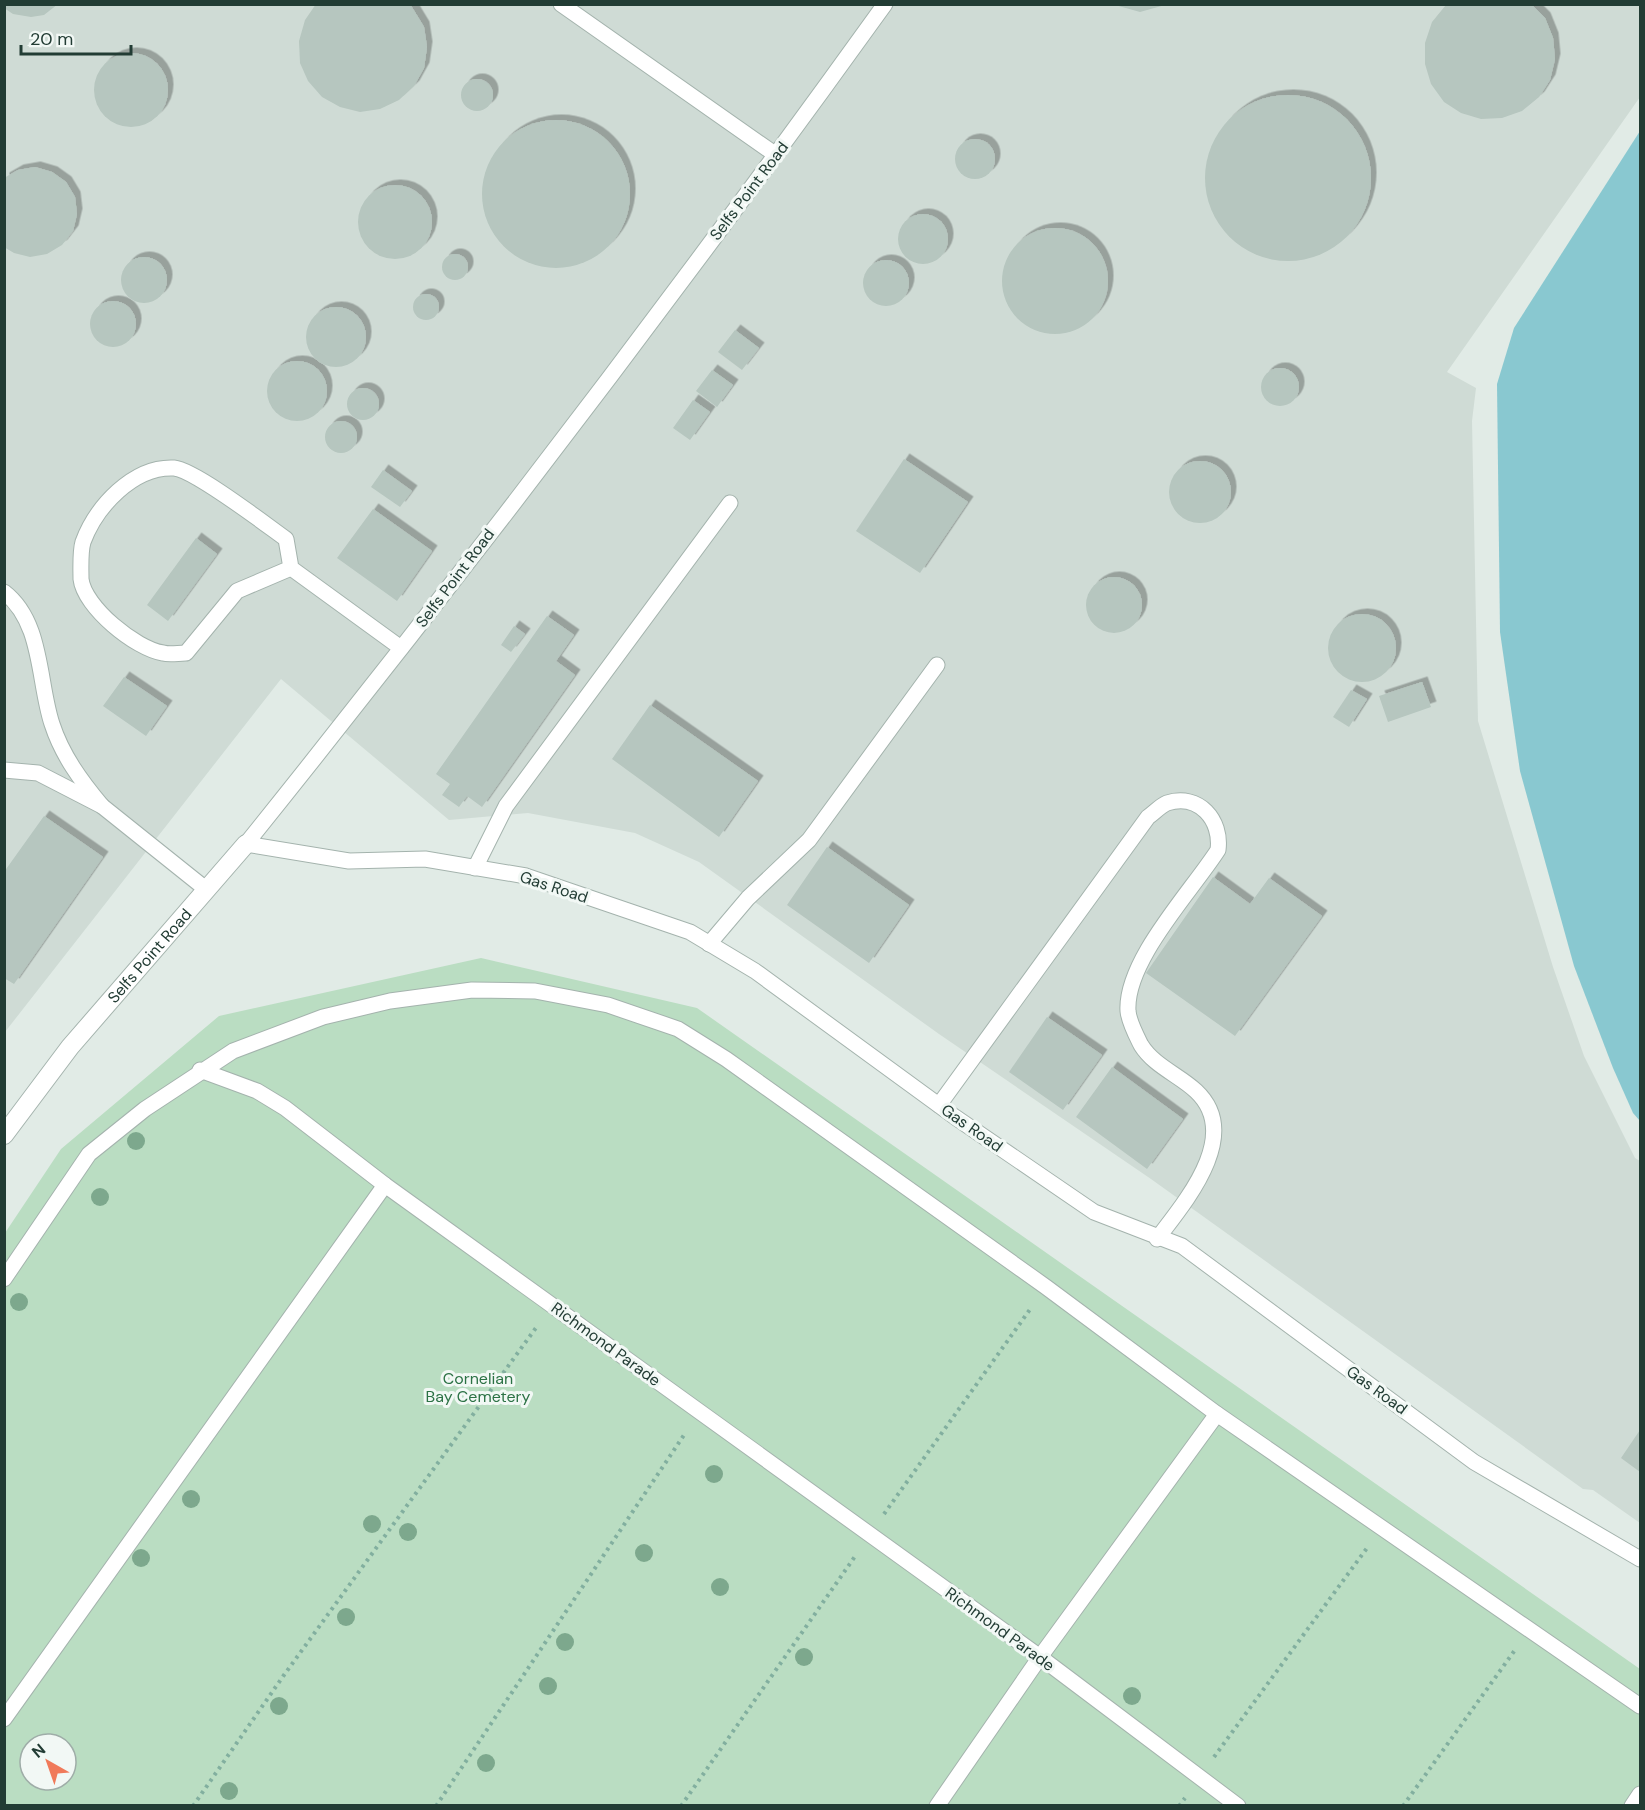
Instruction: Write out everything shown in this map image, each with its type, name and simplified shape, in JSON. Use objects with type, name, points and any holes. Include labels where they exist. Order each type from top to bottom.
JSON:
[{"type":"street","name":"Selfs Point Road","points":[[4,1135],[70,1047],[246,844]]},
{"type":"lane","points":[[561,4],[776,155]]},
{"type":"lane","name":"Selfs Point Road","points":[[246,844],[401,648],[776,155],[885,4]]},
{"type":"lane","points":[[291,568],[237,591],[186,653],[163,653],[134,640],[96,608],[81,581],[83,543],[99,513],[122,486],[147,473],[174,468],[205,483],[286,539],[291,568],[401,648]]},
{"type":"lane","points":[[475,868],[506,806],[730,503]]},
{"type":"lane","points":[[4,592],[10,596],[28,625],[41,666],[52,724],[76,774],[102,806]]},
{"type":"lane","points":[[709,944],[748,898],[809,840],[937,666]]},
{"type":"lane","points":[[4,770],[38,774],[102,806],[207,890]]},
{"type":"lane","points":[[939,1105],[1148,817],[1164,804],[1179,801],[1192,802],[1204,809],[1214,820],[1220,835],[1218,850],[1138,964],[1128,1011],[1134,1033],[1148,1056],[1198,1092],[1210,1110],[1216,1129],[1204,1169],[1191,1194],[1157,1239]]},
{"type":"lane","name":"Gas Road","points":[[246,844],[349,861],[425,859],[526,876],[690,932],[755,971],[939,1105],[1094,1212],[1157,1239],[1182,1246],[1474,1462],[1641,1560]]},
{"type":"lane","points":[[4,1279],[90,1154],[144,1109],[200,1070],[233,1051],[323,1017],[390,1001],[472,990],[535,992],[608,1005],[678,1029],[726,1059],[1046,1287],[1217,1414],[1641,1706]]},
{"type":"lane","name":"Richmond Parade","points":[[200,1070],[257,1091],[285,1108],[385,1185],[1040,1657],[1238,1806]]},
{"type":"lane","points":[[4,1719],[385,1185]]},
{"type":"lane","points":[[937,1806],[1040,1657],[1217,1414]]},
{"type":"lane","points":[[1632,1806],[1641,1794]]},
{"type":"path","points":[[681,1806],[870,1534],[1046,1287]]},
{"type":"path","points":[[193,1806],[284,1675],[552,1305]]},
{"type":"path","points":[[436,1806],[699,1411]]},
{"type":"path","points":[[1200,1776],[1382,1528]]},
{"type":"path","points":[[1403,1806],[1530,1630]]},
{"type":"shaded area","points":[[5,5],[1640,5],[1640,97],[1447,372],[1476,388],[1472,421],[1478,721],[1553,967],[1584,1056],[1635,1158],[1640,1161],[1640,1523],[1593,1490],[1583,1489],[1151,1179],[939,1034],[699,862],[635,833],[528,813],[449,820],[281,679],[5,1032]]},
{"type":"green space","name":"Cornelian Bay Cemetery","points":[[481,958],[697,1008],[1640,1669],[1640,1805],[5,1806],[5,1233],[61,1149],[219,1016]]},
{"type":"water","points":[[1640,131],[1640,1121],[1633,1113],[1613,1068],[1574,966],[1520,771],[1500,632],[1497,384],[1514,328]]},
{"type":"building","points":[[4,4],[58,4],[44,15],[31,17],[13,14],[4,8]]},
{"type":"building","points":[[316,4],[410,4],[424,27],[427,47],[424,68],[414,86],[399,100],[380,109],[360,112],[340,107],[322,97],[308,81],[300,63],[299,41],[305,20]]},
{"type":"building","points":[[1115,5],[1165,5],[1140,12]]},
{"type":"building","points":[[1446,5],[1532,5],[1545,18],[1553,38],[1555,59],[1550,80],[1539,97],[1522,111],[1502,118],[1481,119],[1461,113],[1444,102],[1431,84],[1425,64],[1425,43],[1432,22]]},
{"type":"building","points":[[138,53],[158,63],[166,76],[168,90],[166,104],[158,117],[145,125],[124,127],[104,117],[96,104],[94,83],[104,63],[117,55]]},
{"type":"building","points":[[477,79],[489,83],[493,95],[489,107],[477,111],[465,107],[461,95],[465,83]]},
{"type":"building","points":[[1288,95],[1320,101],[1347,119],[1365,146],[1371,178],[1365,210],[1347,237],[1320,255],[1288,261],[1256,255],[1229,237],[1211,210],[1205,178],[1211,146],[1229,119],[1256,101]]},
{"type":"building","points":[[556,120],[570,121],[584,126],[597,132],[608,142],[618,153],[624,166],[629,180],[629,208],[624,222],[618,235],[608,246],[597,256],[584,262],[570,267],[556,268],[542,267],[528,262],[515,256],[504,246],[494,235],[488,222],[483,208],[482,194],[483,180],[488,166],[494,153],[504,142],[515,132],[528,126],[542,121]]},
{"type":"building","points":[[975,139],[989,145],[995,159],[989,173],[975,179],[961,173],[955,159],[961,145]]},
{"type":"building","points":[[35,167],[52,172],[66,182],[75,197],[77,214],[73,231],[62,245],[47,254],[30,257],[14,253],[4,247],[4,178],[18,170]]},
{"type":"building","points":[[395,185],[409,188],[421,196],[429,208],[432,222],[429,236],[421,248],[409,256],[395,259],[381,256],[369,248],[361,236],[358,222],[361,208],[369,196],[381,188]]},
{"type":"building","points":[[918,214],[928,214],[941,221],[948,234],[948,244],[941,257],[928,264],[918,264],[909,260],[902,253],[898,244],[898,234],[902,225],[909,218]]},
{"type":"building","points":[[1055,228],[1075,232],[1092,244],[1104,261],[1108,281],[1104,301],[1092,318],[1075,330],[1055,334],[1035,330],[1018,318],[1006,301],[1002,281],[1006,261],[1018,244],[1035,232]]},
{"type":"building","points":[[455,254],[464,258],[468,267],[464,276],[455,280],[446,276],[442,267],[446,258]]},
{"type":"building","points":[[144,257],[160,264],[167,280],[160,296],[144,303],[128,296],[121,280],[128,264]]},
{"type":"building","points":[[886,260],[902,267],[909,283],[902,299],[886,306],[870,299],[863,283],[870,267]]},
{"type":"building","points":[[426,294],[435,298],[439,307],[435,316],[426,320],[417,316],[413,307],[417,298]]},
{"type":"building","points":[[113,301],[129,308],[136,324],[129,340],[113,347],[97,340],[90,324],[97,308]]},
{"type":"building","points":[[336,307],[357,316],[366,337],[357,358],[336,367],[315,358],[306,337],[315,316]]},
{"type":"building","points":[[735,330],[759,348],[742,370],[718,352]]},
{"type":"building","points":[[297,361],[314,366],[322,374],[327,391],[322,408],[314,416],[297,421],[280,416],[272,408],[267,391],[272,374],[280,366]]},
{"type":"building","points":[[1280,368],[1294,373],[1299,387],[1294,401],[1280,406],[1266,401],[1261,387],[1266,373]]},
{"type":"building","points":[[712,370],[733,385],[717,407],[696,391]]},
{"type":"building","points":[[363,388],[375,392],[379,404],[375,416],[363,420],[351,416],[347,404],[351,392]]},
{"type":"building","points":[[693,400],[710,412],[690,440],[673,428]]},
{"type":"building","points":[[341,421],[353,425],[357,437],[353,449],[341,453],[329,449],[325,437],[329,425]]},
{"type":"building","points":[[904,459],[968,502],[920,573],[856,531]]},
{"type":"building","points":[[1194,461],[1206,461],[1222,470],[1229,480],[1231,492],[1229,504],[1222,514],[1206,523],[1194,523],[1183,518],[1174,509],[1169,498],[1169,486],[1174,475],[1183,466]]},
{"type":"building","points":[[383,470],[412,491],[400,507],[371,487]]},
{"type":"building","points":[[373,509],[432,551],[397,601],[337,558]]},
{"type":"building","points":[[196,538],[217,554],[168,621],[147,605]]},
{"type":"building","points":[[1114,577],[1125,579],[1134,585],[1140,594],[1142,605],[1140,616],[1134,625],[1125,631],[1114,633],[1103,631],[1094,625],[1088,616],[1086,605],[1088,594],[1094,585],[1103,579]]},
{"type":"building","points":[[1355,614],[1369,614],[1381,619],[1391,629],[1396,648],[1391,667],[1381,677],[1369,682],[1355,682],[1343,677],[1333,667],[1328,655],[1328,641],[1333,629],[1343,619]]},
{"type":"building","points":[[547,616],[574,635],[556,661],[575,675],[482,807],[467,796],[459,807],[442,795],[450,784],[436,774]]},
{"type":"building","points":[[514,626],[525,634],[511,652],[501,645]]},
{"type":"building","points":[[124,677],[167,706],[146,736],[103,706]]},
{"type":"building","points":[[1422,682],[1431,707],[1388,722],[1379,696]]},
{"type":"building","points":[[1351,690],[1367,699],[1349,727],[1333,717]]},
{"type":"building","points":[[650,705],[758,781],[719,837],[612,759]]},
{"type":"building","points":[[44,816],[103,857],[14,984],[4,978],[4,872]]},
{"type":"building","points":[[827,847],[909,905],[869,963],[787,905]]},
{"type":"building","points":[[1213,877],[1250,904],[1269,878],[1322,916],[1235,1036],[1146,973]]},
{"type":"building","points":[[1047,1017],[1102,1055],[1063,1110],[1009,1072]]},
{"type":"building","points":[[1112,1067],[1183,1119],[1147,1169],[1076,1117]]},
{"type":"building","points":[[1640,1430],[1640,1472],[1621,1458]]}]
